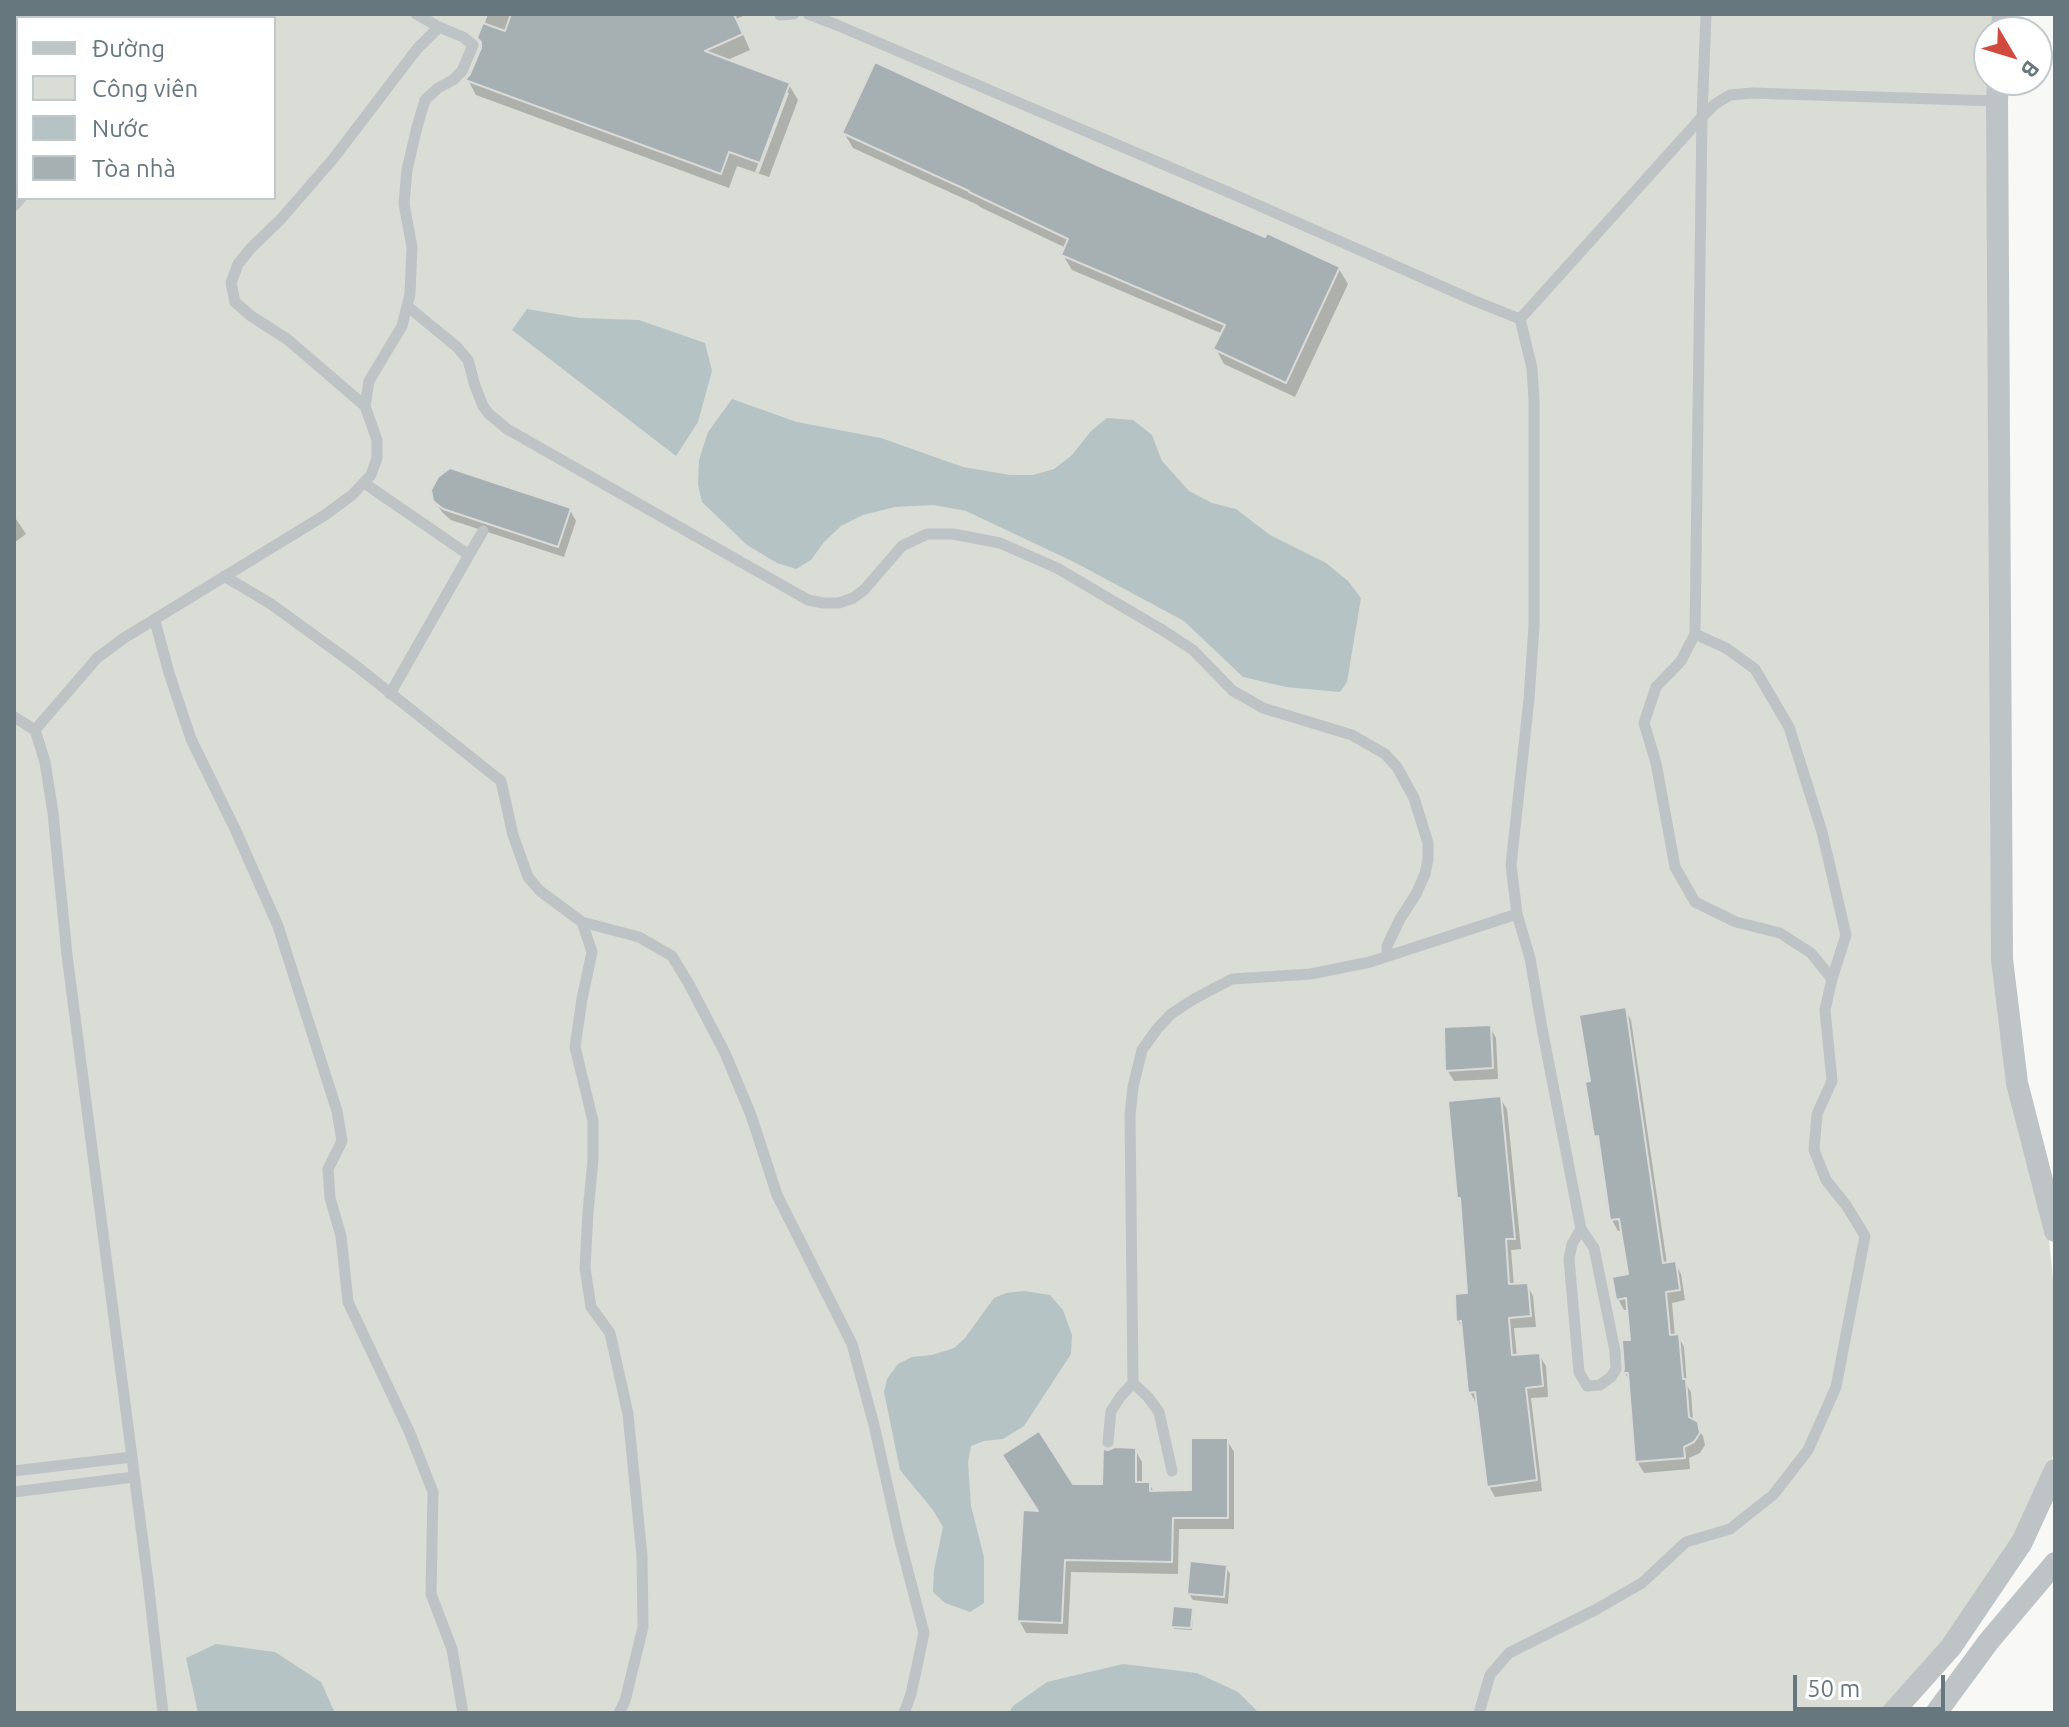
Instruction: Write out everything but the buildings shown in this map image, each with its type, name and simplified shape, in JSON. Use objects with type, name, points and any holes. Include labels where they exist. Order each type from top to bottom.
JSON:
[{"type":"street","points":[[1998,96],[2002,959],[2017,1083],[2055,1231]]},
{"type":"street","points":[[1892,1713],[1951,1647],[2022,1542],[2055,1470]]},
{"type":"street","points":[[1936,1713],[1989,1641],[2055,1563]]},
{"type":"lane","points":[[35,730],[97,658],[124,638],[325,515],[352,495],[371,475],[377,458],[377,440],[365,406],[369,381],[402,326],[410,294],[412,247],[404,204],[407,170],[417,127],[425,100],[462,71],[473,45],[416,14]]},
{"type":"lane","points":[[780,15],[794,14]]},
{"type":"lane","points":[[808,14],[838,19],[1520,319]]},
{"type":"lane","points":[[1706,14],[1695,634],[1681,661],[1656,687],[1644,723],[1656,763],[1675,867],[1695,902],[1736,922],[1780,933],[1811,953],[1832,979]]},
{"type":"lane","points":[[365,406],[287,339],[235,302],[231,283],[238,264],[251,248],[281,219],[333,159],[417,49],[439,27]]},
{"type":"lane","points":[[1520,319],[1702,117],[1730,95],[1973,90]]},
{"type":"lane","points":[[407,306],[457,347],[468,360],[483,406],[507,429],[808,600],[839,603],[853,598],[864,590],[902,546],[927,534],[953,534],[1000,543],[1057,568],[1164,631],[1193,650],[1233,691],[1263,708],[1352,735],[1385,754],[1397,767],[1414,798],[1428,843],[1425,874],[1387,946],[1387,956]]},
{"type":"lane","points":[[1520,319],[1532,368],[1534,400],[1534,626],[1511,865],[1517,914],[1530,958],[1581,1229],[1594,1248],[1615,1351],[1616,1369],[1600,1385],[1587,1386],[1579,1372],[1569,1259],[1572,1244],[1581,1229]]},
{"type":"lane","points":[[364,483],[469,555]]},
{"type":"lane","points":[[390,694],[483,531]]},
{"type":"lane","points":[[224,576],[271,604],[355,665],[501,781],[513,835],[528,877],[540,891],[582,922],[639,937],[672,956],[689,984],[725,1053],[751,1115],[777,1195],[852,1344],[924,1633],[904,1713]]},
{"type":"lane","points":[[155,621],[191,739],[278,926],[337,1111],[342,1141],[328,1169],[330,1198],[341,1236],[348,1302],[409,1431],[433,1492],[431,1594],[452,1649],[463,1713]]},
{"type":"lane","points":[[1479,1713],[1490,1675],[1509,1653],[1642,1583],[1686,1542],[1730,1529],[1773,1495],[1808,1450],[1836,1387],[1865,1236],[1826,1180],[1814,1150],[1817,1114],[1832,1081],[1825,1010],[1846,935],[1822,832],[1789,727],[1755,669],[1726,648],[1695,634]]},
{"type":"lane","points":[[14,717],[35,730],[45,762],[53,813],[67,955],[163,1713]]},
{"type":"lane","points":[[1108,1442],[1111,1411],[1133,1383],[1130,1115],[1142,1050],[1157,1029],[1171,1014],[1232,979],[1311,974],[1370,962],[1517,914]]},
{"type":"lane","points":[[582,922],[592,952],[575,1047],[593,1121],[585,1268],[591,1307],[610,1333],[628,1414],[642,1556],[643,1627],[625,1701],[619,1713]]},
{"type":"lane","points":[[1133,1383],[1159,1412],[1172,1471]]},
{"type":"lane","points":[[14,1471],[132,1457]]},
{"type":"lane","points":[[14,1492],[134,1477]]},
{"type":"green space","points":[[14,14],[1996,14],[1973,16],[1973,96],[1989,96],[1995,958],[2048,1230],[2055,1298],[2055,1452],[2015,1538],[1946,1642],[1883,1713],[14,1713]]},
{"type":"water","points":[[527,309],[580,318],[639,320],[705,343],[712,371],[698,422],[676,456],[512,330]]},
{"type":"water","points":[[732,399],[797,422],[881,438],[963,467],[1010,475],[1033,475],[1054,469],[1107,418],[1133,420],[1152,435],[1162,461],[1189,491],[1212,503],[1236,509],[1270,535],[1326,563],[1348,581],[1361,598],[1347,682],[1340,692],[1286,687],[1243,677],[1184,621],[1074,562],[966,511],[933,505],[895,507],[863,515],[841,526],[811,560],[796,569],[777,563],[747,545],[702,502],[698,485],[699,460],[708,432]]},
{"type":"water","points":[[1024,1291],[1050,1295],[1063,1310],[1072,1335],[1071,1354],[1024,1426],[1003,1439],[971,1446],[968,1462],[971,1506],[984,1557],[984,1603],[970,1612],[945,1603],[933,1592],[943,1527],[900,1470],[884,1392],[887,1379],[898,1364],[912,1357],[954,1348],[994,1298]]},
{"type":"water","points":[[216,1644],[275,1652],[321,1682],[335,1713],[198,1713],[186,1658]]},
{"type":"water","points":[[1123,1664],[1197,1673],[1238,1692],[1259,1713],[1009,1713],[1013,1706],[1047,1682]]}]
